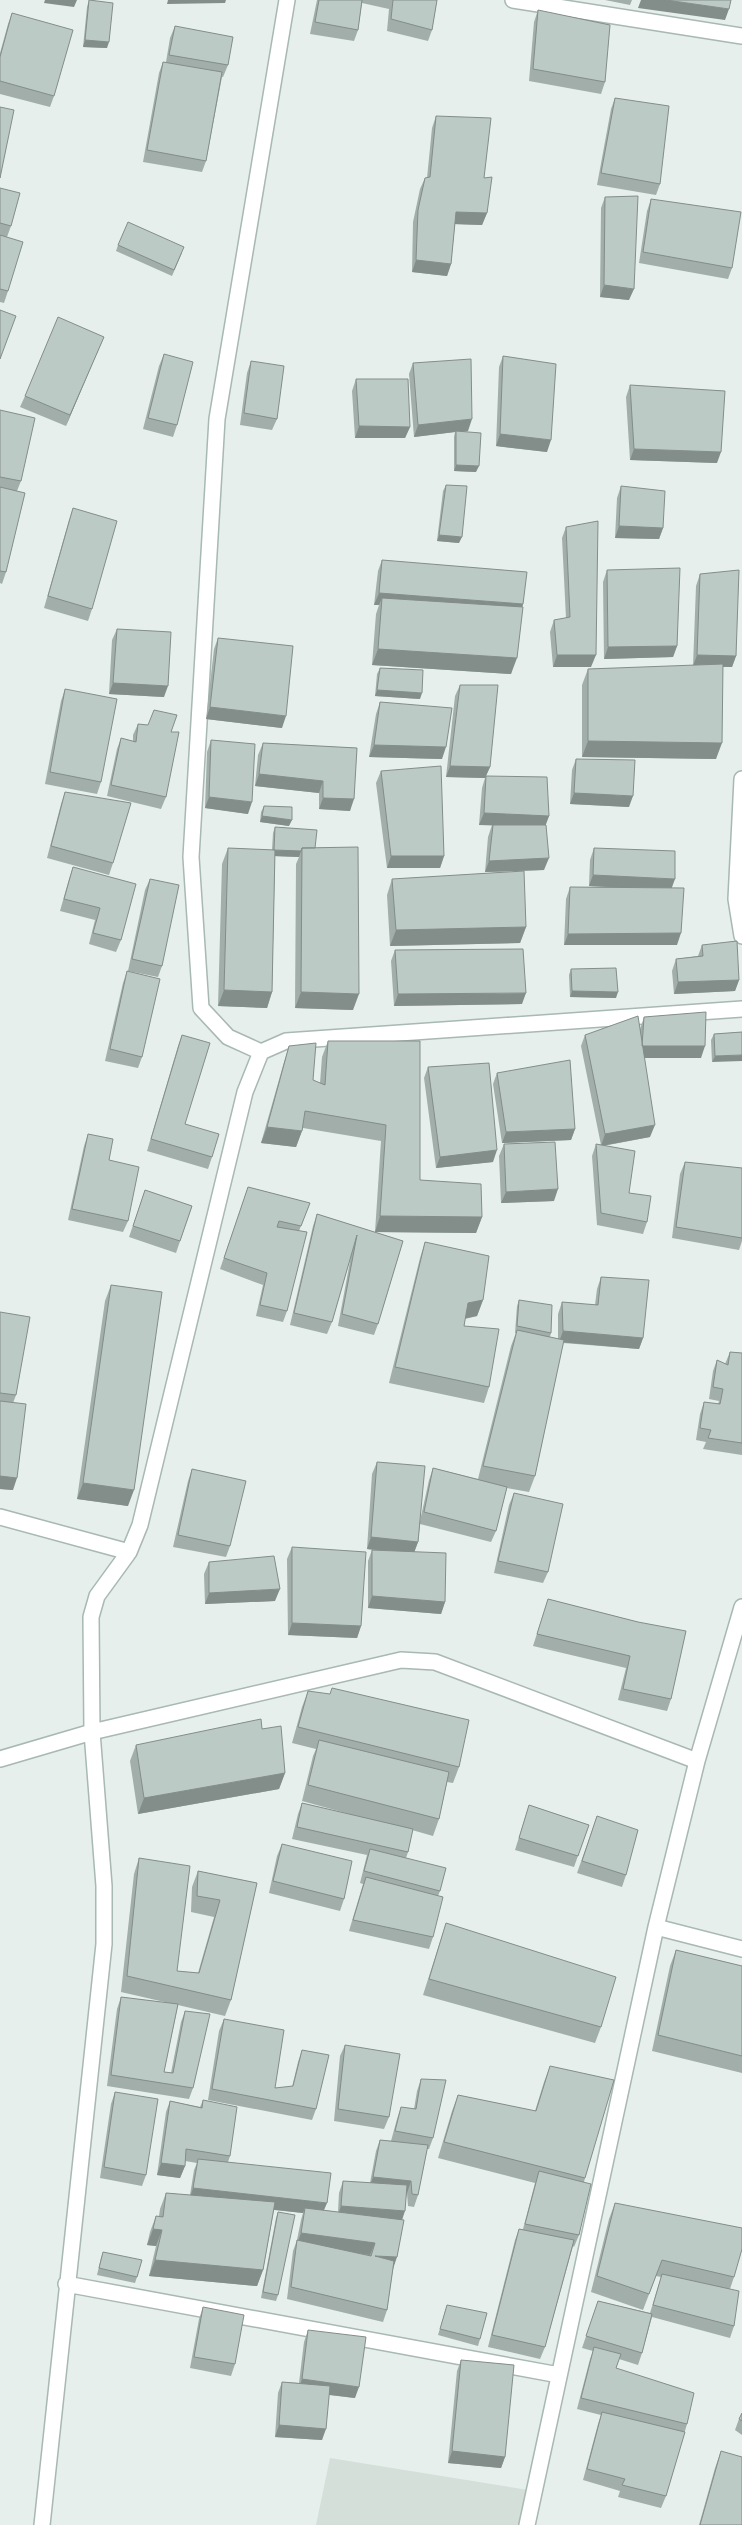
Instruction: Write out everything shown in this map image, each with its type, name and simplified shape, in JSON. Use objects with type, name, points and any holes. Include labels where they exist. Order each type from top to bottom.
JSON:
[{"type":"street","points":[[261,1052],[228,1037],[201,1008],[191,857],[217,419],[287,0]]},
{"type":"street","points":[[513,0],[742,36]]},
{"type":"street","points":[[742,779],[736,898],[742,936]]},
{"type":"street","points":[[42,2525],[66,2284],[104,1944],[104,1886],[92,1732],[91,1617],[97,1596],[129,1552],[140,1525],[245,1092],[261,1052],[286,1041],[742,1009]]},
{"type":"street","points":[[0,1517],[129,1552]]},
{"type":"street","points":[[527,2525],[656,1927],[697,1761],[742,1607]]},
{"type":"street","points":[[0,1760],[92,1732],[401,1660],[435,1662],[697,1761]]},
{"type":"street","points":[[656,1927],[742,1949]]},
{"type":"street","points":[[66,2284],[559,2375]]},
{"type":"shaded area","points":[[330,2458],[534,2491],[527,2525],[316,2525]]},
{"type":"building","points":[[89,0],[113,3],[109,42],[85,40]]},
{"type":"building","points":[[319,0],[362,0],[358,30],[315,22]]},
{"type":"building","points":[[393,0],[437,0],[432,30],[391,19]]},
{"type":"building","points":[[666,0],[731,0],[729,9]]},
{"type":"building","points":[[538,10],[610,25],[605,82],[533,69]]},
{"type":"building","points":[[12,13],[73,30],[54,96],[0,81],[0,57]]},
{"type":"building","points":[[175,26],[233,37],[228,65],[169,55]]},
{"type":"building","points":[[163,62],[222,72],[206,161],[147,150]]},
{"type":"building","points":[[615,98],[669,106],[660,184],[601,173]]},
{"type":"building","points":[[0,107],[14,110],[0,178]]},
{"type":"building","points":[[436,116],[491,118],[484,178],[492,177],[487,213],[456,212],[451,264],[416,260],[418,210],[425,178],[430,177]]},
{"type":"building","points":[[0,188],[20,193],[11,226],[0,223]]},
{"type":"building","points":[[638,196],[634,289],[604,285],[605,197]]},
{"type":"building","points":[[651,199],[741,212],[732,268],[643,252]]},
{"type":"building","points":[[128,222],[184,247],[174,270],[118,245]]},
{"type":"building","points":[[0,235],[23,242],[8,291],[0,289]]},
{"type":"building","points":[[0,310],[16,316],[0,359]]},
{"type":"building","points":[[58,317],[104,337],[70,415],[25,396]]},
{"type":"building","points":[[164,354],[193,362],[177,425],[148,418]]},
{"type":"building","points":[[503,356],[556,364],[551,440],[500,434]]},
{"type":"building","points":[[471,359],[472,419],[418,425],[413,363]]},
{"type":"building","points":[[251,361],[284,366],[277,419],[244,413]]},
{"type":"building","points":[[356,379],[408,379],[410,427],[359,426]]},
{"type":"building","points":[[630,385],[725,391],[721,452],[634,449]]},
{"type":"building","points":[[0,410],[35,418],[21,481],[0,477]]},
{"type":"building","points":[[456,431],[481,433],[479,466],[456,465]]},
{"type":"building","points":[[446,485],[467,486],[462,537],[439,535]]},
{"type":"building","points":[[621,486],[665,491],[663,528],[619,526]]},
{"type":"building","points":[[0,487],[25,493],[6,572],[0,571]]},
{"type":"building","points":[[73,508],[117,521],[92,609],[48,596]]},
{"type":"building","points":[[598,521],[596,655],[557,655],[554,620],[570,617],[566,527]]},
{"type":"building","points":[[382,560],[527,572],[523,604],[379,593]]},
{"type":"building","points":[[680,568],[677,646],[608,647],[607,570]]},
{"type":"building","points":[[739,570],[736,656],[697,655],[700,574]]},
{"type":"building","points":[[382,598],[523,607],[517,658],[378,649]]},
{"type":"building","points":[[117,629],[171,632],[168,686],[113,683]]},
{"type":"building","points":[[218,638],[293,646],[286,716],[210,707]]},
{"type":"building","points":[[723,664],[722,743],[588,741],[588,669]]},
{"type":"building","points":[[380,668],[423,670],[422,693],[377,690]]},
{"type":"building","points":[[460,685],[498,685],[490,767],[450,766]]},
{"type":"building","points":[[65,689],[117,699],[101,782],[50,772]]},
{"type":"building","points":[[380,702],[452,708],[446,747],[374,745]]},
{"type":"building","points":[[154,710],[177,715],[171,732],[179,732],[166,797],[111,785],[121,738],[136,742],[138,724],[148,725]]},
{"type":"building","points":[[211,740],[255,744],[252,802],[209,797]]},
{"type":"building","points":[[263,743],[357,748],[354,799],[323,798],[323,781],[259,774]]},
{"type":"building","points":[[576,759],[635,760],[633,796],[574,793]]},
{"type":"building","points":[[441,766],[444,856],[391,856],[381,771]]},
{"type":"building","points":[[486,776],[547,777],[549,816],[484,813]]},
{"type":"building","points":[[65,792],[131,803],[113,863],[51,846]]},
{"type":"building","points":[[264,806],[292,807],[292,820],[262,816]]},
{"type":"building","points":[[493,825],[546,825],[549,858],[489,861]]},
{"type":"building","points":[[275,827],[317,830],[315,848],[302,848],[301,851],[274,850]]},
{"type":"building","points":[[358,847],[359,994],[301,992],[302,848]]},
{"type":"building","points":[[228,848],[275,850],[272,992],[224,990]]},
{"type":"building","points":[[594,848],[675,851],[675,879],[593,875]]},
{"type":"building","points":[[73,867],[136,884],[121,940],[93,933],[100,908],[64,899]]},
{"type":"building","points":[[524,871],[526,927],[396,930],[392,879]]},
{"type":"building","points":[[150,879],[179,885],[162,966],[132,959]]},
{"type":"building","points":[[570,887],[684,888],[681,933],[568,934]]},
{"type":"building","points":[[737,941],[739,980],[678,982],[676,959],[703,956],[702,945]]},
{"type":"building","points":[[523,949],[526,993],[398,994],[395,950]]},
{"type":"building","points":[[616,968],[618,992],[572,991],[571,969]]},
{"type":"building","points":[[127,971],[160,979],[142,1057],[110,1049]]},
{"type":"building","points":[[706,1012],[705,1046],[642,1046],[644,1017]]},
{"type":"building","points":[[638,1016],[655,1125],[605,1134],[585,1035]]},
{"type":"building","points":[[742,1032],[742,1055],[715,1056],[714,1034]]},
{"type":"building","points":[[182,1035],[210,1043],[185,1124],[219,1134],[212,1157],[151,1139]]},
{"type":"building","points":[[328,1041],[420,1041],[420,1180],[481,1184],[482,1217],[380,1216],[386,1125],[305,1111],[302,1131],[267,1127],[289,1046],[316,1043],[313,1080],[325,1085]]},
{"type":"building","points":[[570,1060],[575,1129],[506,1132],[497,1073]]},
{"type":"building","points":[[489,1063],[497,1150],[440,1157],[428,1067]]},
{"type":"building","points":[[88,1134],[113,1139],[109,1160],[139,1167],[128,1221],[72,1209]]},
{"type":"building","points":[[555,1142],[558,1189],[506,1192],[504,1144]]},
{"type":"building","points":[[596,1144],[635,1151],[629,1193],[651,1196],[647,1222],[601,1213]]},
{"type":"building","points":[[685,1162],[742,1168],[742,1238],[676,1227]]},
{"type":"building","points":[[248,1187],[310,1203],[301,1226],[279,1221],[277,1227],[307,1232],[287,1311],[260,1305],[267,1273],[224,1258]]},
{"type":"building","points":[[145,1190],[192,1206],[180,1241],[133,1226]]},
{"type":"building","points":[[317,1214],[403,1241],[378,1324],[342,1314],[357,1235],[332,1322],[294,1313]]},
{"type":"building","points":[[425,1242],[489,1256],[483,1300],[468,1303],[464,1326],[499,1329],[489,1387],[395,1367]]},
{"type":"building","points":[[601,1277],[649,1280],[643,1338],[563,1331],[562,1302],[598,1305]]},
{"type":"building","points":[[111,1285],[162,1292],[134,1490],[83,1483]]},
{"type":"building","points":[[519,1300],[552,1305],[551,1333],[517,1326]]},
{"type":"building","points":[[0,1312],[30,1317],[16,1395],[0,1393]]},
{"type":"building","points":[[517,1330],[564,1340],[535,1476],[483,1466]]},
{"type":"building","points":[[730,1352],[742,1353],[742,1443],[708,1438],[711,1430],[700,1428],[704,1402],[720,1404],[723,1389],[713,1387],[717,1360],[728,1365]]},
{"type":"building","points":[[0,1401],[26,1404],[17,1478],[0,1476]]},
{"type":"building","points":[[377,1462],[425,1466],[418,1542],[371,1537]]},
{"type":"building","points":[[433,1468],[507,1487],[496,1531],[424,1512]]},
{"type":"building","points":[[192,1469],[246,1481],[230,1546],[178,1535]]},
{"type":"building","points":[[514,1493],[563,1504],[548,1572],[498,1561]]},
{"type":"building","points":[[292,1547],[366,1552],[361,1626],[292,1623]]},
{"type":"building","points":[[372,1550],[446,1553],[445,1602],[372,1596]]},
{"type":"building","points":[[274,1556],[280,1589],[209,1593],[209,1562]]},
{"type":"building","points":[[548,1599],[638,1622],[686,1631],[671,1699],[623,1689],[630,1656],[537,1634]]},
{"type":"building","points":[[332,1688],[469,1720],[459,1767],[298,1727],[308,1691],[330,1694]]},
{"type":"building","points":[[261,1719],[262,1729],[281,1726],[285,1773],[144,1798],[136,1745]]},
{"type":"building","points":[[319,1740],[449,1772],[439,1819],[308,1785]]},
{"type":"building","points":[[302,1803],[413,1829],[408,1852],[297,1827]]},
{"type":"building","points":[[529,1805],[589,1825],[578,1856],[519,1838]]},
{"type":"building","points":[[597,1816],[638,1830],[626,1875],[582,1861]]},
{"type":"building","points":[[282,1844],[352,1861],[344,1899],[273,1881]]},
{"type":"building","points":[[370,1849],[446,1868],[440,1891],[364,1871]]},
{"type":"building","points":[[139,1858],[190,1866],[177,1971],[199,1973],[220,1900],[197,1896],[198,1871],[257,1883],[231,2000],[127,1976]]},
{"type":"building","points":[[366,1877],[443,1897],[433,1937],[353,1920]]},
{"type":"building","points":[[446,1923],[616,1977],[601,2027],[429,1979]]},
{"type":"building","points":[[676,1950],[742,1966],[742,2056],[658,2035]]},
{"type":"building","points":[[121,1997],[178,2004],[164,2072],[173,2073],[185,2011],[210,2014],[193,2088],[111,2075]]},
{"type":"building","points":[[224,2019],[284,2030],[275,2088],[293,2086],[302,2050],[329,2055],[316,2109],[212,2089]]},
{"type":"building","points":[[345,2045],[400,2054],[389,2117],[338,2109]]},
{"type":"building","points":[[550,2066],[614,2080],[585,2178],[444,2142],[458,2095],[536,2111]]},
{"type":"building","points":[[421,2079],[446,2080],[433,2138],[395,2131],[401,2107],[416,2109]]},
{"type":"building","points":[[115,2092],[158,2099],[146,2175],[104,2167]]},
{"type":"building","points":[[203,2100],[237,2107],[230,2156],[186,2149],[185,2166],[161,2163],[170,2101],[202,2108]]},
{"type":"building","points":[[380,2140],[428,2145],[418,2195],[412,2194],[411,2181],[373,2177]]},
{"type":"building","points":[[198,2159],[331,2173],[327,2203],[193,2188]]},
{"type":"building","points":[[539,2171],[591,2184],[579,2235],[525,2224]]},
{"type":"building","points":[[343,2181],[407,2185],[405,2211],[341,2206]]},
{"type":"building","points":[[166,2193],[275,2202],[263,2270],[155,2260],[162,2230],[153,2229],[156,2216],[163,2217]]},
{"type":"building","points":[[615,2203],[742,2228],[742,2249],[734,2277],[662,2260],[649,2294],[597,2276]]},
{"type":"building","points":[[305,2208],[404,2220],[397,2257],[375,2256],[394,2261],[387,2310],[291,2287],[297,2240],[371,2256],[375,2243],[301,2233]]},
{"type":"building","points":[[278,2212],[295,2215],[278,2295],[263,2292]]},
{"type":"building","points":[[519,2229],[574,2240],[545,2347],[492,2335]]},
{"type":"building","points":[[103,2252],[142,2260],[137,2277],[99,2268]]},
{"type":"building","points":[[662,2274],[739,2291],[734,2326],[653,2305]]},
{"type":"building","points":[[598,2301],[652,2314],[642,2353],[586,2336]]},
{"type":"building","points":[[447,2305],[487,2313],[480,2339],[440,2329]]},
{"type":"building","points":[[203,2307],[244,2315],[235,2364],[194,2357]]},
{"type":"building","points":[[308,2330],[366,2337],[359,2387],[302,2379]]},
{"type":"building","points":[[594,2347],[621,2354],[616,2368],[694,2393],[687,2424],[581,2398]]},
{"type":"building","points":[[461,2360],[514,2365],[505,2457],[452,2451]]},
{"type":"building","points":[[282,2382],[330,2386],[326,2429],[279,2425]]},
{"type":"building","points":[[602,2412],[685,2432],[666,2496],[622,2485],[625,2479],[587,2469]]},
{"type":"building","points":[[721,2451],[742,2457],[742,2525],[700,2525]]}]
